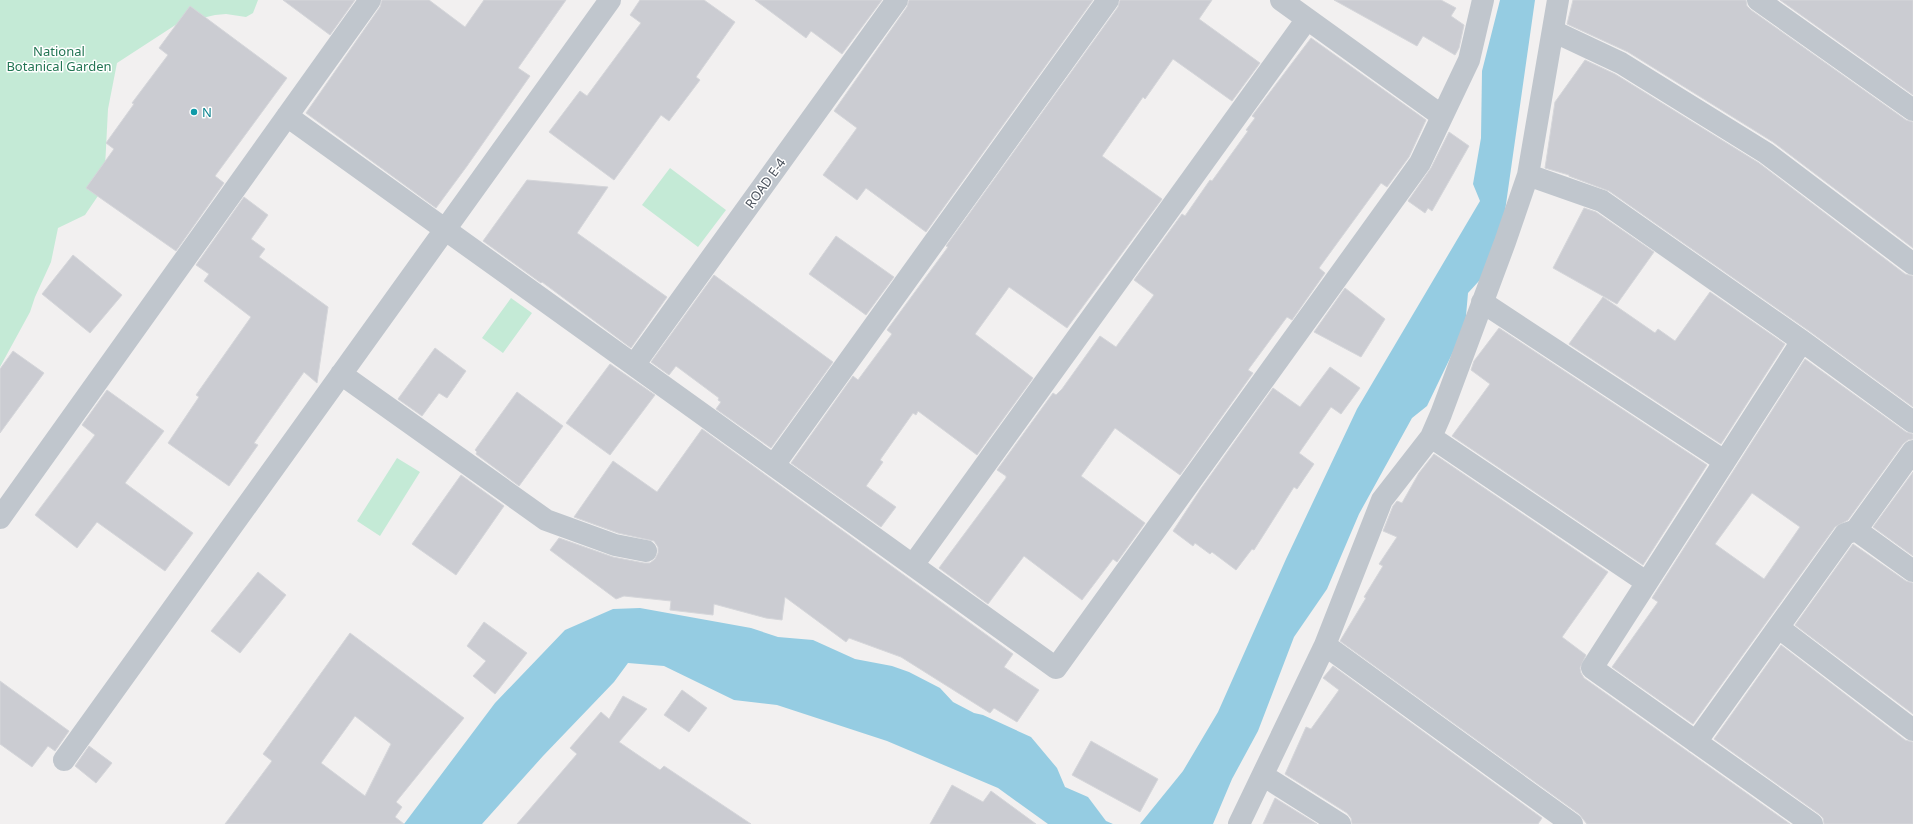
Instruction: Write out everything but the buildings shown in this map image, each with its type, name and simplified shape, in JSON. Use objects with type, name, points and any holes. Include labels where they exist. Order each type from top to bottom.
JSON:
[{"type":"street","points":[[0,518],[370,0]]},
{"type":"street","points":[[64,760],[610,0]]},
{"type":"street","name":"ROAD E-4","points":[[634,365],[897,0]]},
{"type":"street","points":[[774,465],[1108,0]]},
{"type":"street","points":[[1281,0],[1442,116]]},
{"type":"street","points":[[287,116],[1056,668],[1420,163],[1469,60],[1483,0]]},
{"type":"street","points":[[1239,824],[1325,645],[1382,500],[1431,437],[1505,242],[1528,175],[1558,0]]},
{"type":"street","points":[[1758,0],[1913,110]]},
{"type":"street","points":[[913,566],[1307,19]]},
{"type":"street","points":[[1553,31],[1621,63],[1766,153],[1913,264]]},
{"type":"street","points":[[1528,175],[1602,201],[1802,341],[1913,422]]},
{"type":"street","points":[[1482,302],[1724,462]]},
{"type":"street","points":[[1802,341],[1592,668],[1812,824]]},
{"type":"street","points":[[341,374],[546,520],[615,545],[646,551]]},
{"type":"street","points":[[1431,437],[1646,582]]},
{"type":"street","points":[[1696,742],[1845,534],[1856,530],[1913,451]]},
{"type":"street","points":[[1856,530],[1913,571]]},
{"type":"street","points":[[1779,628],[1913,730]]},
{"type":"street","points":[[1325,645],[1572,824]]},
{"type":"street","points":[[1262,778],[1272,781],[1340,824]]},
{"type":"green space","name":"National Botanical Garden","points":[[0,0],[258,0],[253,13],[246,17],[226,14],[215,15],[177,24],[117,63],[108,109],[104,187],[85,215],[58,228],[51,262],[30,312],[0,367]]},
{"type":"green space","points":[[670,168],[726,210],[698,247],[642,205]]},
{"type":"green space","points":[[511,298],[532,313],[503,353],[482,338]]},
{"type":"green space","points":[[397,458],[420,472],[380,536],[357,521]]},
{"type":"water","points":[[1500,0],[1535,0],[1505,211],[1489,270],[1468,293],[1465,327],[1427,406],[1412,418],[1359,514],[1327,589],[1294,637],[1258,731],[1232,779],[1213,824],[1140,824],[1183,771],[1218,712],[1286,559],[1357,409],[1480,201],[1473,184],[1481,138],[1482,71]]},
{"type":"water","points":[[640,608],[751,628],[778,637],[813,640],[855,659],[892,666],[909,672],[940,688],[953,702],[974,713],[983,715],[1031,737],[1057,768],[1065,787],[1088,797],[1106,821],[1113,824],[1048,824],[998,788],[887,741],[777,705],[734,700],[664,666],[628,663],[614,682],[543,756],[482,824],[404,824],[495,703],[565,630],[613,609]]},
{"type":"place","name":"N","points":[[194,112]]}]
